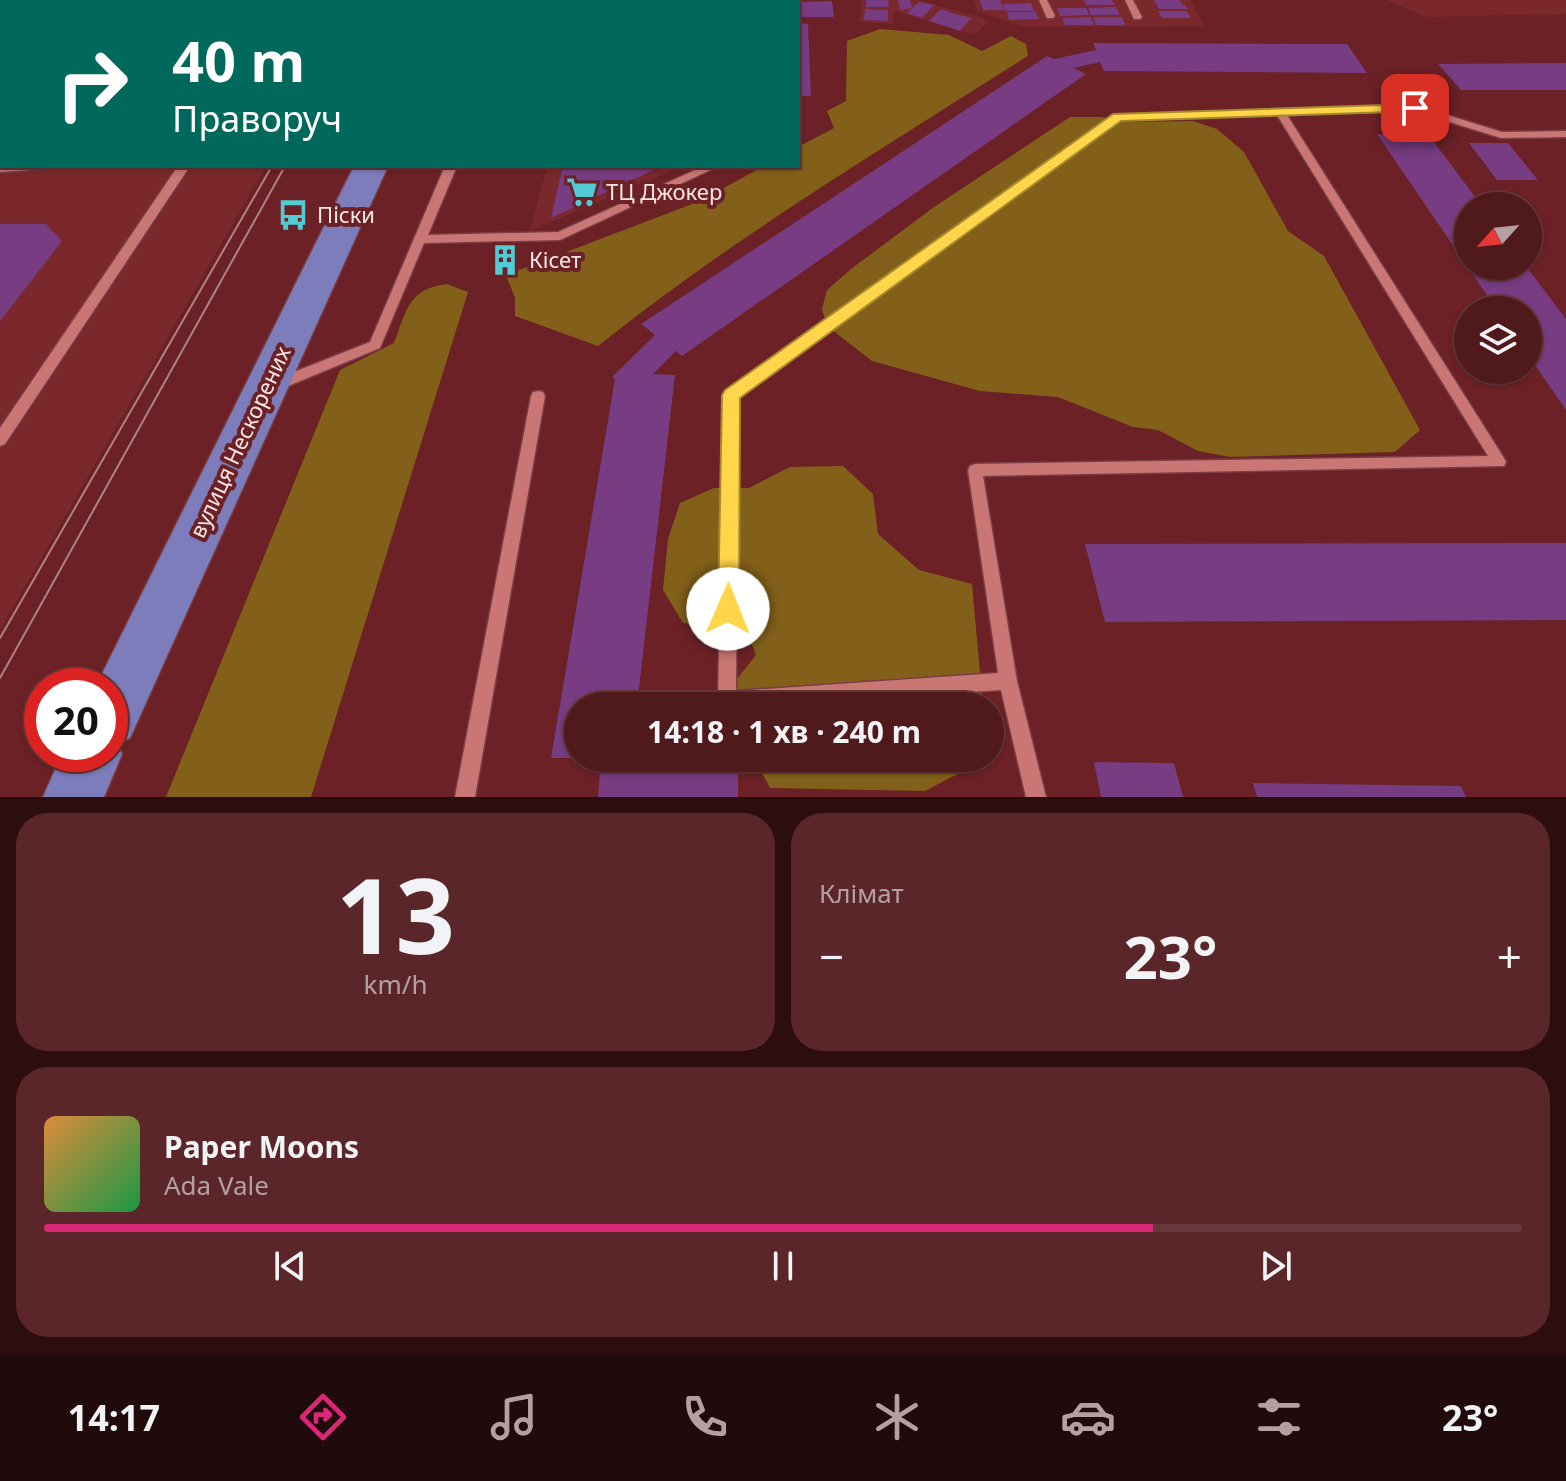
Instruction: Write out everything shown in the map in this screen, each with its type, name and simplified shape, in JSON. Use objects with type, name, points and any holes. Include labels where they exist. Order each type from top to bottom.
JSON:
[{"type":"main road","name":"вулиця Нескорених","points":[[128,680],[370,168]]},
{"type":"main road","points":[[73,797],[85,772]]},
{"type":"lane","points":[[1043,0],[1050,16]]},
{"type":"lane","points":[[1129,0],[1137,17]]},
{"type":"lane","points":[[1008,681],[727,700],[731,395],[1118,117],[1415,108],[1501,135],[1566,134]]},
{"type":"lane","points":[[1036,797],[1008,681],[975,470],[1499,462],[1280,112]]},
{"type":"lane","points":[[0,440],[183,168]]},
{"type":"lane","points":[[264,390],[375,345],[450,168]]},
{"type":"lane","points":[[420,239],[560,236],[709,168]]},
{"type":"lane","points":[[465,797],[538,396]]},
{"type":"shaded area","points":[[862,0],[918,0],[989,20],[975,35],[895,11],[893,24],[859,22]]},
{"type":"shaded area","points":[[974,0],[1190,0],[1205,26],[1024,27],[977,11]]},
{"type":"shaded area","points":[[1386,0],[1566,0],[1566,14],[1427,17]]},
{"type":"shaded area","points":[[880,29],[949,35],[982,51],[1011,36],[1026,44],[1028,56],[755,231],[598,346],[515,316],[515,298],[506,275],[700,201],[760,168],[800,168],[800,146],[834,128],[827,111],[846,101],[847,41]]},
{"type":"shaded area","points":[[1070,117],[1101,117],[1127,122],[1193,121],[1217,129],[1244,152],[1288,231],[1324,256],[1420,430],[1395,452],[1230,457],[1198,451],[1158,430],[1133,427],[1058,397],[980,391],[872,361],[827,326],[822,309],[827,290],[851,269],[934,207]]},
{"type":"shaded area","points":[[0,168],[265,168],[0,630]]},
{"type":"shaded area","points":[[546,168],[678,168],[530,231]]},
{"type":"shaded area","points":[[447,284],[468,292],[311,797],[166,797],[340,370],[394,343],[410,303],[416,296]]},
{"type":"shaded area","points":[[843,466],[873,494],[878,534],[919,570],[972,584],[982,692],[736,692],[737,679],[756,655],[745,626],[683,623],[663,590],[668,539],[680,503],[714,488],[749,488],[790,467]]},
{"type":"shaded area","points":[[761,772],[961,772],[925,791],[770,788]]},
{"type":"building","points":[[866,0],[888,0],[889,7],[866,7]]},
{"type":"building","points":[[898,0],[910,0],[912,8],[900,10]]},
{"type":"building","points":[[980,0],[1000,0],[1004,10],[983,10]]},
{"type":"building","points":[[1084,0],[1112,0],[1115,5],[1086,5]]},
{"type":"building","points":[[1154,0],[1179,0],[1188,9],[1159,9]]},
{"type":"building","points":[[832,1],[834,17],[802,17],[801,2]]},
{"type":"building","points":[[919,2],[934,5],[922,18],[907,13]]},
{"type":"building","points":[[1031,3],[1034,11],[1005,11],[1003,4]]},
{"type":"building","points":[[1116,7],[1120,15],[1091,15],[1088,8]]},
{"type":"building","points":[[1057,8],[1086,8],[1089,15],[1060,16]]},
{"type":"building","points":[[865,9],[888,10],[888,21],[864,20]]},
{"type":"building","points":[[941,9],[971,18],[960,31],[929,21]]},
{"type":"building","points":[[1158,11],[1187,11],[1191,18],[1162,18]]},
{"type":"building","points":[[1007,12],[1036,12],[1039,19],[1009,20]]},
{"type":"building","points":[[1091,17],[1094,25],[1065,25],[1062,18]]},
{"type":"building","points":[[1093,17],[1122,17],[1125,25],[1096,25]]},
{"type":"building","points":[[800,23],[808,24],[811,96],[800,96]]},
{"type":"building","points":[[1093,43],[1347,44],[1367,73],[1104,71],[1100,62],[1074,68],[1086,74],[682,356],[676,351],[653,374],[675,375],[639,692],[564,692],[564,758],[551,758],[615,379],[612,377],[655,335],[641,324],[1047,56],[1054,59],[1096,50]]},
{"type":"building","points":[[1566,63],[1566,90],[1461,90],[1438,64]]},
{"type":"building","points":[[1377,134],[1428,134],[1472,192],[1454,192],[1454,247]]},
{"type":"building","points":[[1469,143],[1508,143],[1538,180],[1497,180]]},
{"type":"building","name":"ТЦ Джокер","points":[[563,168],[658,168],[551,218]]},
{"type":"building","points":[[0,224],[46,224],[62,241],[0,321]]},
{"type":"building","name":"Кісет","points":[[498,252],[516,253],[512,268],[492,268]]},
{"type":"building","points":[[1477,280],[1537,280],[1566,319],[1566,410],[1542,375],[1542,296],[1487,296]]},
{"type":"building","points":[[1566,543],[1566,620],[1105,622],[1085,544]]},
{"type":"building","points":[[1094,762],[1174,763],[1183,797],[1101,797]]},
{"type":"building","points":[[600,772],[738,772],[738,797],[598,797]]},
{"type":"building","points":[[1253,783],[1461,786],[1466,797],[1257,797]]},
{"type":"tram line","points":[[0,638],[271,168]]},
{"type":"tram line","points":[[0,678],[284,168]]},
{"type":"place","name":"ТЦ Джокер","points":[[582,192]]},
{"type":"place","name":"Піски","points":[[293,215]]},
{"type":"place","name":"Кісет","points":[[505,260]]},
{"type":"route","points":[[728,609],[731,395],[1118,117],[1415,108]]}]
